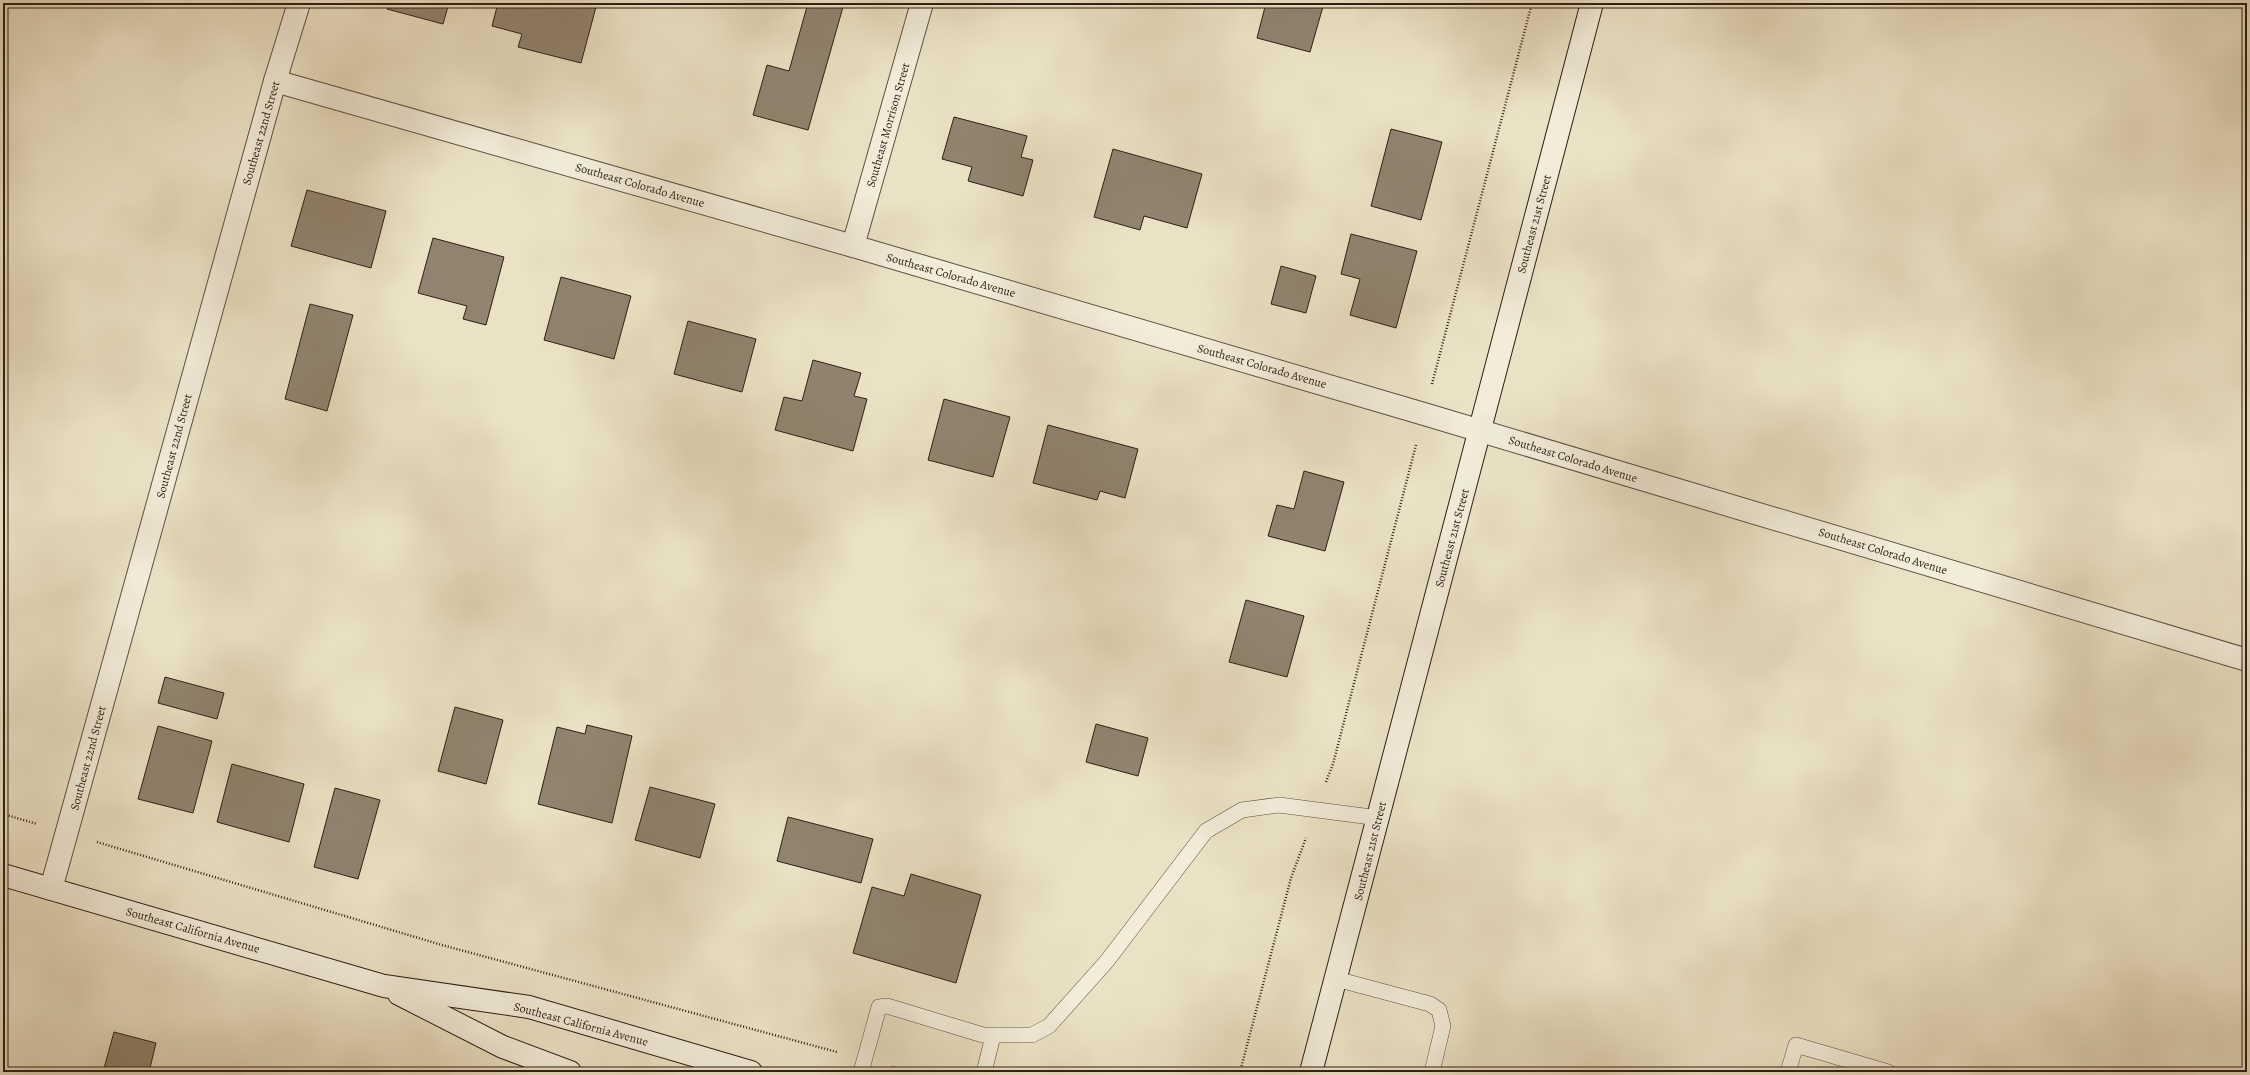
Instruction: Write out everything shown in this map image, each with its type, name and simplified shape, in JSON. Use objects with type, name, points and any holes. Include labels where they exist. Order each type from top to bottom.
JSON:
[{"type":"street","name":"Southeast 22nd Street","points":[[51,889],[275,81],[299,3]]},
{"type":"street","name":"Southeast Morrison Street","points":[[853,246],[922,3]]},
{"type":"street","name":"Southeast 21st Street","points":[[1311,1072],[1592,3]]},
{"type":"street","name":"Southeast Colorado Avenue","points":[[275,81],[853,246],[1424,414],[2247,660]]},
{"type":"street","name":"Southeast California Avenue","points":[[3,875],[384,986],[528,1007],[751,1072]]},
{"type":"street","name":"Southeast California Avenue","points":[[384,986],[503,1047],[570,1072]]},
{"type":"lane","points":[[863,1066],[879,1006],[887,1006],[983,1035],[1032,1035],[1049,1026],[1107,961],[1206,831],[1242,810],[1279,805],[1379,818]]},
{"type":"lane","points":[[1336,979],[1430,1004],[1439,1010],[1443,1026],[1432,1072]]},
{"type":"lane","points":[[984,1072],[993,1036]]},
{"type":"lane","points":[[1788,1072],[1796,1045],[1888,1072]]},
{"type":"path","points":[[1240,1072],[1291,878],[1333,764],[1532,3]]},
{"type":"path","points":[[3,814],[442,946],[863,1066],[911,1072]]},
{"type":"building","points":[[388,3],[449,3],[443,24],[387,9]]},
{"type":"building","points":[[498,3],[582,3],[596,7],[581,63],[518,47],[522,34],[492,26]]},
{"type":"building","points":[[808,3],[828,3],[843,7],[808,130],[753,115],[767,65],[789,71]]},
{"type":"building","points":[[1266,3],[1324,3],[1310,52],[1257,38]]},
{"type":"building","points":[[954,117],[1027,136],[1021,157],[1033,160],[1023,196],[968,181],[972,167],[942,159]]},
{"type":"building","points":[[1391,129],[1442,142],[1421,220],[1371,206]]},
{"type":"building","points":[[1113,149],[1202,174],[1187,228],[1144,216],[1140,230],[1094,217]]},
{"type":"building","points":[[307,190],[386,211],[371,268],[291,246]]},
{"type":"building","points":[[1351,234],[1417,251],[1396,328],[1350,315],[1360,279],[1341,274]]},
{"type":"building","points":[[433,238],[504,257],[486,325],[463,319],[467,306],[418,293]]},
{"type":"building","points":[[1281,266],[1316,276],[1306,313],[1271,304]]},
{"type":"building","points":[[561,277],[631,296],[614,359],[544,340]]},
{"type":"building","points":[[310,304],[353,315],[327,411],[285,399]]},
{"type":"building","points":[[688,321],[756,339],[742,392],[674,374]]},
{"type":"building","points":[[813,360],[861,373],[854,396],[867,399],[853,451],[775,430],[784,397],[802,401]]},
{"type":"building","points":[[944,399],[1010,417],[993,477],[928,460]]},
{"type":"building","points":[[1048,425],[1138,449],[1125,498],[1100,491],[1097,500],[1033,483]]},
{"type":"building","points":[[1304,471],[1344,482],[1325,551],[1268,536],[1277,505],[1294,509]]},
{"type":"building","points":[[1246,600],[1304,616],[1287,677],[1229,662]]},
{"type":"building","points":[[165,677],[224,693],[217,719],[158,703]]},
{"type":"building","points":[[455,707],[503,720],[486,784],[438,771]]},
{"type":"building","points":[[1096,724],[1148,738],[1138,776],[1086,762]]},
{"type":"building","points":[[587,725],[632,736],[612,823],[538,804],[557,727],[585,734]]},
{"type":"building","points":[[158,726],[212,741],[193,813],[138,799]]},
{"type":"building","points":[[232,764],[304,784],[289,842],[217,822]]},
{"type":"building","points":[[650,787],[715,804],[700,858],[635,840]]},
{"type":"building","points":[[335,788],[380,800],[358,879],[314,867]]},
{"type":"building","points":[[788,817],[873,839],[861,883],[777,861]]},
{"type":"building","points":[[911,874],[981,895],[956,983],[853,953],[872,887],[904,896]]},
{"type":"building","points":[[114,1032],[156,1043],[150,1068],[161,1072],[103,1072]]}]
